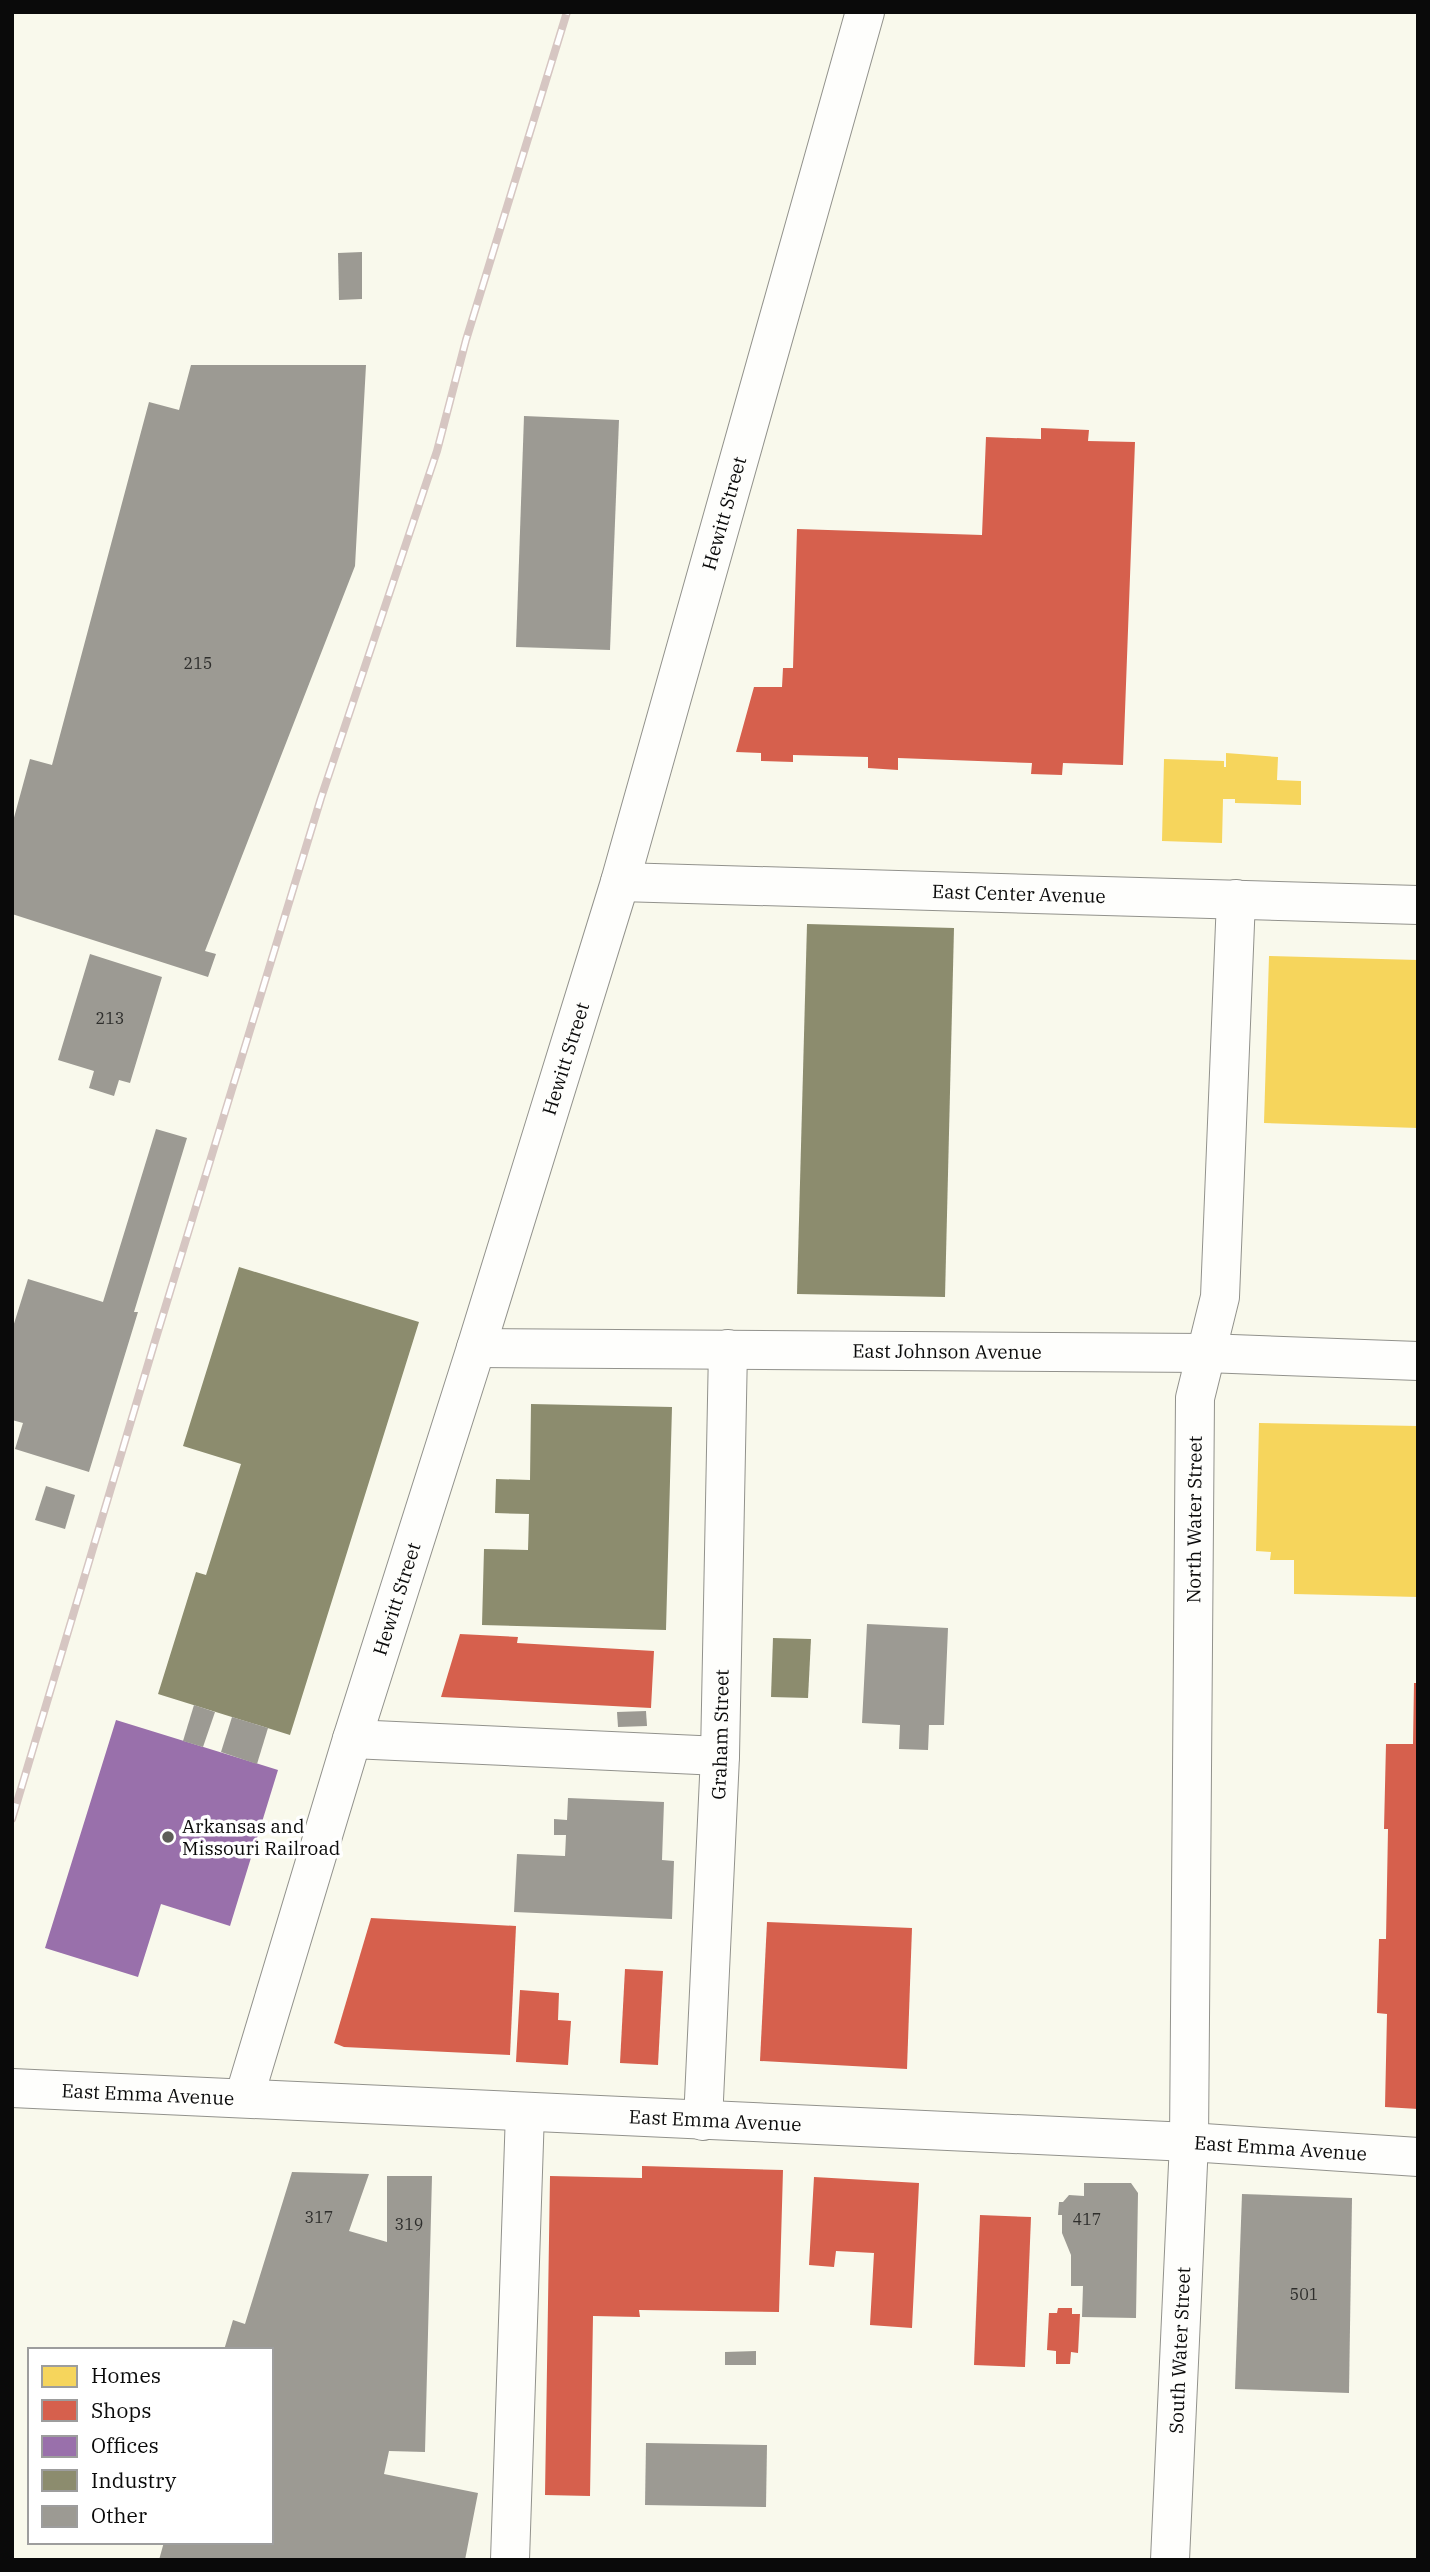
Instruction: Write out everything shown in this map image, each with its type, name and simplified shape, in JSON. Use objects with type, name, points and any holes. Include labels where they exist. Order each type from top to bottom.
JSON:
[{"type":"street","name":"Hewitt Street","points":[[244,2098],[352,1739],[620,882],[865,12]]},
{"type":"street","name":"East Center Avenue","points":[[620,882],[1418,905]]},
{"type":"street","name":"North Water Street","points":[[1189,2142],[1195,1398],[1220,1297],[1236,899]]},
{"type":"street","name":"East Johnson Avenue","points":[[476,1348],[1206,1353],[1418,1361]]},
{"type":"street","name":"Graham Street","points":[[703,2121],[720,1756],[728,1349]]},
{"type":"street","points":[[352,1739],[720,1756]]},
{"type":"street","name":"East Emma Avenue","points":[[12,2088],[1189,2142],[1418,2157]]},
{"type":"street","points":[[510,2560],[525,2112]]},
{"type":"street","name":"South Water Street","points":[[1170,2560],[1189,2142]]},
{"type":"building: Homes","points":[[1226,753],[1278,757],[1277,780],[1301,781],[1301,805],[1235,803],[1235,799],[1223,799],[1222,843],[1162,841],[1164,759],[1224,761],[1226,767]]},
{"type":"building: Homes","points":[[1269,956],[1418,960],[1418,1128],[1264,1123]]},
{"type":"building: Homes","points":[[1259,1423],[1418,1426],[1418,1597],[1294,1594],[1294,1560],[1270,1560],[1271,1552],[1256,1551]]},
{"type":"building: Shops","points":[[1041,428],[1089,430],[1088,441],[1135,442],[1123,765],[1063,763],[1062,775],[1031,774],[1032,763],[898,758],[898,770],[868,768],[868,757],[793,755],[793,762],[761,761],[761,753],[736,752],[754,687],[782,687],[783,668],[793,668],[797,529],[982,535],[986,437],[1041,439]]},
{"type":"building: Shops","points":[[460,1634],[518,1637],[517,1643],[654,1651],[651,1708],[441,1697]]},
{"type":"building: Shops","points":[[1414,1683],[1418,1683],[1418,2109],[1385,2107],[1387,2014],[1377,2013],[1379,1939],[1386,1939],[1386,1744],[1413,1744]]},
{"type":"building: Shops","points":[[371,1918],[516,1926],[510,2055],[344,2047],[334,2043]]},
{"type":"building: Shops","points":[[767,1922],[912,1928],[907,2069],[760,2061]]},
{"type":"building: Shops","points":[[625,1969],[663,1971],[658,2065],[620,2063]]},
{"type":"building: Shops","points":[[520,1990],[559,1993],[558,2020],[571,2021],[568,2065],[516,2062]]},
{"type":"building: Shops","points":[[642,2166],[783,2170],[779,2312],[639,2310],[640,2317],[593,2316],[590,2496],[545,2495],[550,2176],[642,2178]]},
{"type":"building: Shops","points":[[814,2177],[919,2183],[912,2328],[870,2325],[874,2253],[836,2251],[834,2267],[809,2265]]},
{"type":"building: Shops","points":[[980,2215],[1031,2217],[1025,2367],[974,2365]]},
{"type":"building: Shops","points":[[1058,2308],[1072,2308],[1072,2314],[1080,2314],[1078,2353],[1071,2352],[1070,2364],[1056,2364],[1056,2351],[1047,2350],[1049,2313],[1057,2313]]},
{"type":"building: Offices","name":"Arkansas and Missouri Railroad","points":[[116,1720],[278,1770],[230,1926],[161,1904],[138,1977],[45,1948]]},
{"type":"building: Industry","points":[[807,924],[954,928],[945,1297],[797,1294]]},
{"type":"building: Industry","points":[[239,1267],[419,1322],[290,1735],[158,1694],[196,1572],[206,1575],[241,1464],[183,1446]]},
{"type":"building: Industry","points":[[531,1404],[672,1407],[666,1630],[482,1625],[484,1549],[528,1550],[529,1514],[495,1513],[496,1479],[530,1480]]},
{"type":"building: Industry","points":[[773,1638],[811,1639],[808,1698],[771,1697]]},
{"type":"building: Other","points":[[362,252],[362,299],[339,300],[338,253]]},
{"type":"building: Other","points":[[191,365],[366,365],[355,566],[205,951],[216,954],[208,977],[12,914],[12,825],[30,759],[52,765],[149,402],[179,410]]},
{"type":"building: Other","points":[[524,416],[619,420],[610,650],[516,647]]},
{"type":"building: Other","points":[[90,954],[162,977],[130,1083],[119,1080],[114,1096],[89,1088],[94,1071],[58,1060]]},
{"type":"building: Other","points":[[156,1129],[187,1138],[89,1472],[15,1449],[23,1423],[12,1420],[12,1330],[28,1279],[103,1302]]},
{"type":"building: Other","points":[[46,1486],[75,1495],[65,1529],[35,1520]]},
{"type":"building: Other","points":[[867,1624],[948,1628],[944,1725],[929,1725],[928,1750],[899,1749],[900,1725],[862,1723]]},
{"type":"building: Other","points":[[194,1705],[215,1712],[203,1747],[183,1741]]},
{"type":"building: Other","points":[[646,1711],[647,1726],[618,1727],[617,1712]]},
{"type":"building: Other","points":[[232,1717],[268,1728],[257,1764],[221,1752]]},
{"type":"building: Other","points":[[568,1798],[664,1802],[662,1860],[674,1861],[672,1919],[514,1912],[517,1854],[565,1856],[566,1835],[554,1835],[554,1819],[567,1820]]},
{"type":"building: Other","points":[[292,2172],[369,2174],[349,2231],[387,2242],[387,2176],[432,2176],[425,2452],[389,2451],[384,2474],[478,2493],[465,2560],[159,2560],[163,2544],[273,2544],[273,2348],[225,2348],[233,2320],[245,2324]]},
{"type":"building: Other","points":[[1084,2183],[1131,2183],[1138,2193],[1136,2318],[1082,2317],[1083,2286],[1071,2286],[1071,2255],[1062,2233],[1062,2215],[1058,2215],[1059,2202],[1063,2202],[1069,2195],[1084,2196]]},
{"type":"building: Other","points":[[1242,2194],[1352,2198],[1349,2393],[1235,2389]]},
{"type":"building: Other","points":[[756,2351],[756,2365],[725,2365],[725,2352]]},
{"type":"building: Other","points":[[646,2443],[767,2445],[766,2507],[645,2505]]},
{"type":"railway","points":[[12,1819],[321,798],[437,451],[466,340],[567,12]]},
{"type":"place","name":"Arkansas and Missouri Railroad","points":[[168,1837]]}]
